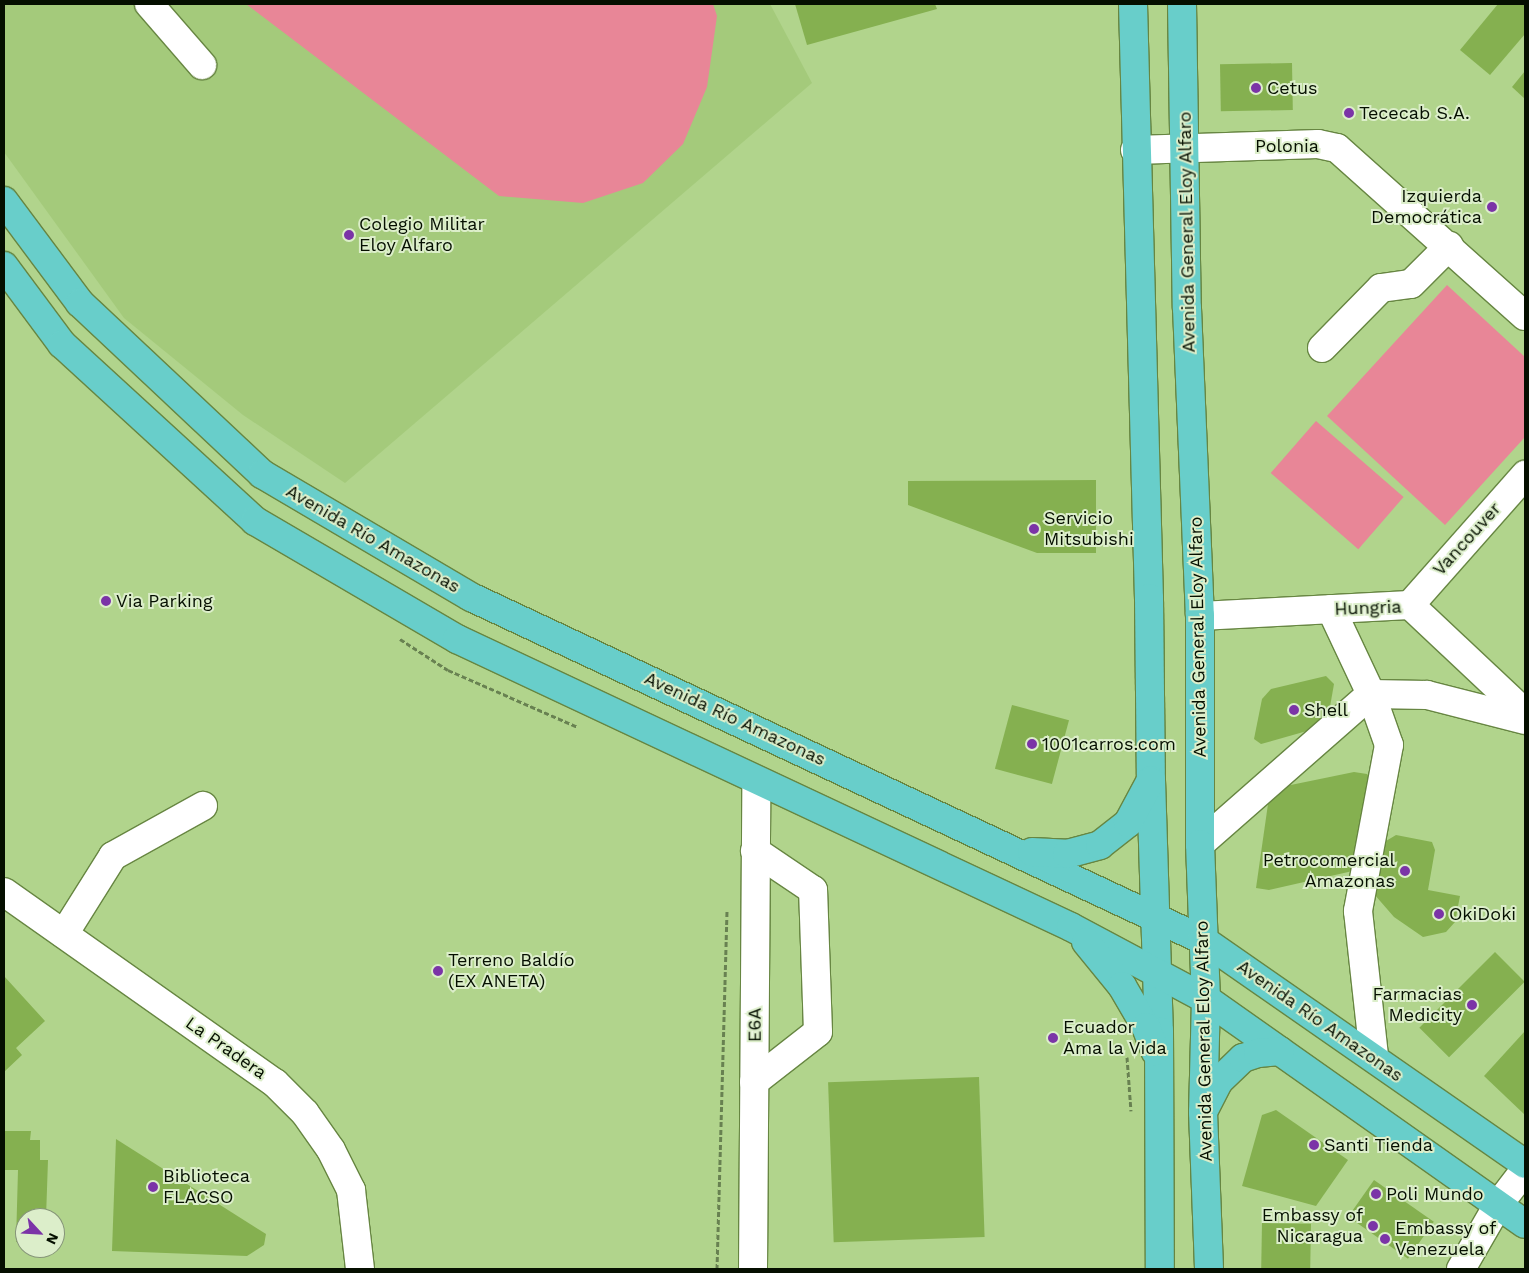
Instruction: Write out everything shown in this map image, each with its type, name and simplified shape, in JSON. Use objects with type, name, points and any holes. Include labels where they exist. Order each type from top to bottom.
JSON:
[{"type":"main road","points":[[1133,4],[1135,150],[1149,598],[1150,780],[1158,976],[1160,1269]]},
{"type":"main road","name":"Avenida General Eloy Alfaro","points":[[1182,4],[1187,308],[1200,616],[1200,844],[1206,999],[1203,1112],[1209,1269]]},
{"type":"main road","name":"Avenida Río Amazonas","points":[[4,201],[80,303],[262,474],[472,597],[1156,916],[1203,940],[1374,1057],[1525,1164]]},
{"type":"main road","points":[[4,266],[62,344],[256,521],[458,639],[756,781],[1071,927],[1158,976],[1206,999],[1525,1224]]},
{"type":"main road","points":[[1018,852],[1067,854],[1100,845],[1128,822],[1150,780]]},
{"type":"main road","points":[[1071,927],[1098,954],[1122,986],[1146,1027],[1158,1059]]},
{"type":"main road","points":[[1203,1112],[1219,1080],[1242,1058],[1258,1052],[1280,1051]]},
{"type":"street","points":[[149,4],[202,65]]},
{"type":"street","name":"Polonia","points":[[1135,150],[1318,144],[1337,148],[1525,316]]},
{"type":"street","points":[[1322,348],[1380,288],[1411,284],[1448,246]]},
{"type":"street","name":"Vancouver","points":[[1410,605],[1525,475]]},
{"type":"street","name":"Hungria","points":[[1200,616],[1410,605],[1525,713]]},
{"type":"street","points":[[1331,610],[1371,694],[1389,745],[1358,911],[1374,1057]]},
{"type":"street","points":[[1200,844],[1371,694],[1427,695],[1525,720]]},
{"type":"street","name":"E6A","points":[[753,1269],[756,781]]},
{"type":"street","points":[[64,934],[113,856],[203,806]]},
{"type":"street","points":[[754,1082],[818,1032],[814,890],[755,851]]},
{"type":"street","name":"La Pradera","points":[[4,892],[275,1083],[305,1113],[331,1150],[351,1190],[360,1269]]},
{"type":"street","points":[[1461,1269],[1498,1205],[1525,1170]]},
{"type":"path","points":[[717,1269],[727,903]]},
{"type":"path","points":[[1127,1046],[1131,1114]]},
{"type":"shaded area","name":"Colegio Militar Eloy Alfaro","points":[[4,4],[770,4],[812,83],[345,483],[243,415],[124,318],[4,152]]},
{"type":"shaded area","points":[[246,4],[713,4],[717,16],[707,87],[683,144],[643,183],[583,203],[499,196]]},
{"type":"shaded area","points":[[1447,285],[1525,357],[1525,437],[1445,525],[1327,416]]},
{"type":"shaded area","points":[[1316,421],[1404,497],[1358,549],[1271,473]]},
{"type":"building","points":[[795,4],[935,4],[937,9],[807,45]]},
{"type":"building","points":[[1498,4],[1525,4],[1525,34],[1490,75],[1460,50]]},
{"type":"building","name":"Cetus","points":[[1292,63],[1293,110],[1221,111],[1220,64]]},
{"type":"building","points":[[1525,71],[1525,99],[1512,87]]},
{"type":"building","name":"Servicio Mitsubishi","points":[[1096,480],[1096,553],[1037,553],[908,505],[908,481]]},
{"type":"building","points":[[1326,676],[1334,684],[1328,718],[1321,727],[1261,744],[1254,739],[1262,699],[1271,689]]},
{"type":"building","name":"1001carros.com","points":[[1012,705],[1069,720],[1052,784],[995,769]]},
{"type":"building","points":[[1354,772],[1367,774],[1374,781],[1357,870],[1269,890],[1256,888],[1269,797],[1281,787]]},
{"type":"building","name":"Petrocomercial Amazonas","points":[[1396,835],[1432,842],[1435,850],[1428,890],[1460,896],[1455,922],[1446,932],[1423,937],[1394,917],[1374,894],[1381,852],[1386,841]]},
{"type":"building","name":"Farmacias Medicity","points":[[1495,952],[1525,982],[1449,1057],[1419,1028]]},
{"type":"building","points":[[4,976],[45,1021],[16,1048],[22,1055],[4,1072]]},
{"type":"building","points":[[1525,1031],[1525,1115],[1484,1076]]},
{"type":"building","points":[[979,1077],[985,1237],[834,1242],[828,1082]]},
{"type":"building","points":[[1276,1110],[1348,1160],[1316,1206],[1242,1186],[1262,1115]]},
{"type":"building","points":[[4,1131],[31,1131],[30,1140],[40,1140],[40,1160],[48,1160],[46,1208],[17,1208],[18,1170],[4,1170]]},
{"type":"building","name":"Biblioteca FLACSO","points":[[116,1139],[266,1234],[264,1245],[247,1256],[112,1251]]},
{"type":"building","points":[[1374,1180],[1434,1222],[1408,1259],[1348,1217]]},
{"type":"building","points":[[1262,1223],[1311,1224],[1310,1269],[1261,1269]]},
{"type":"place","name":"Cetus","points":[[1256,88]]},
{"type":"place","name":"Tececab S.A.","points":[[1349,113]]},
{"type":"place","name":"Izquierda Democrática","points":[[1492,207]]},
{"type":"place","name":"Colegio Militar Eloy Alfaro","points":[[349,235]]},
{"type":"place","name":"Servicio Mitsubishi","points":[[1034,529]]},
{"type":"place","name":"Via Parking","points":[[106,601]]},
{"type":"place","name":"Shell","points":[[1294,710]]},
{"type":"place","name":"1001carros.com","points":[[1032,744]]},
{"type":"place","name":"Petrocomercial Amazonas","points":[[1405,871]]},
{"type":"place","name":"OkiDoki","points":[[1439,914]]},
{"type":"place","name":"Terreno Baldío (EX ANETA)","points":[[438,971]]},
{"type":"place","name":"Farmacias Medicity","points":[[1472,1005]]},
{"type":"place","name":"Ecuador Ama la Vida","points":[[1053,1038]]},
{"type":"place","name":"Santi Tienda","points":[[1314,1145]]},
{"type":"place","name":"Biblioteca FLACSO","points":[[153,1187]]},
{"type":"place","name":"Poli Mundo","points":[[1376,1194]]},
{"type":"place","name":"Embassy of Nicaragua","points":[[1373,1226]]},
{"type":"place","name":"Embassy of Venezuela","points":[[1385,1239]]}]
